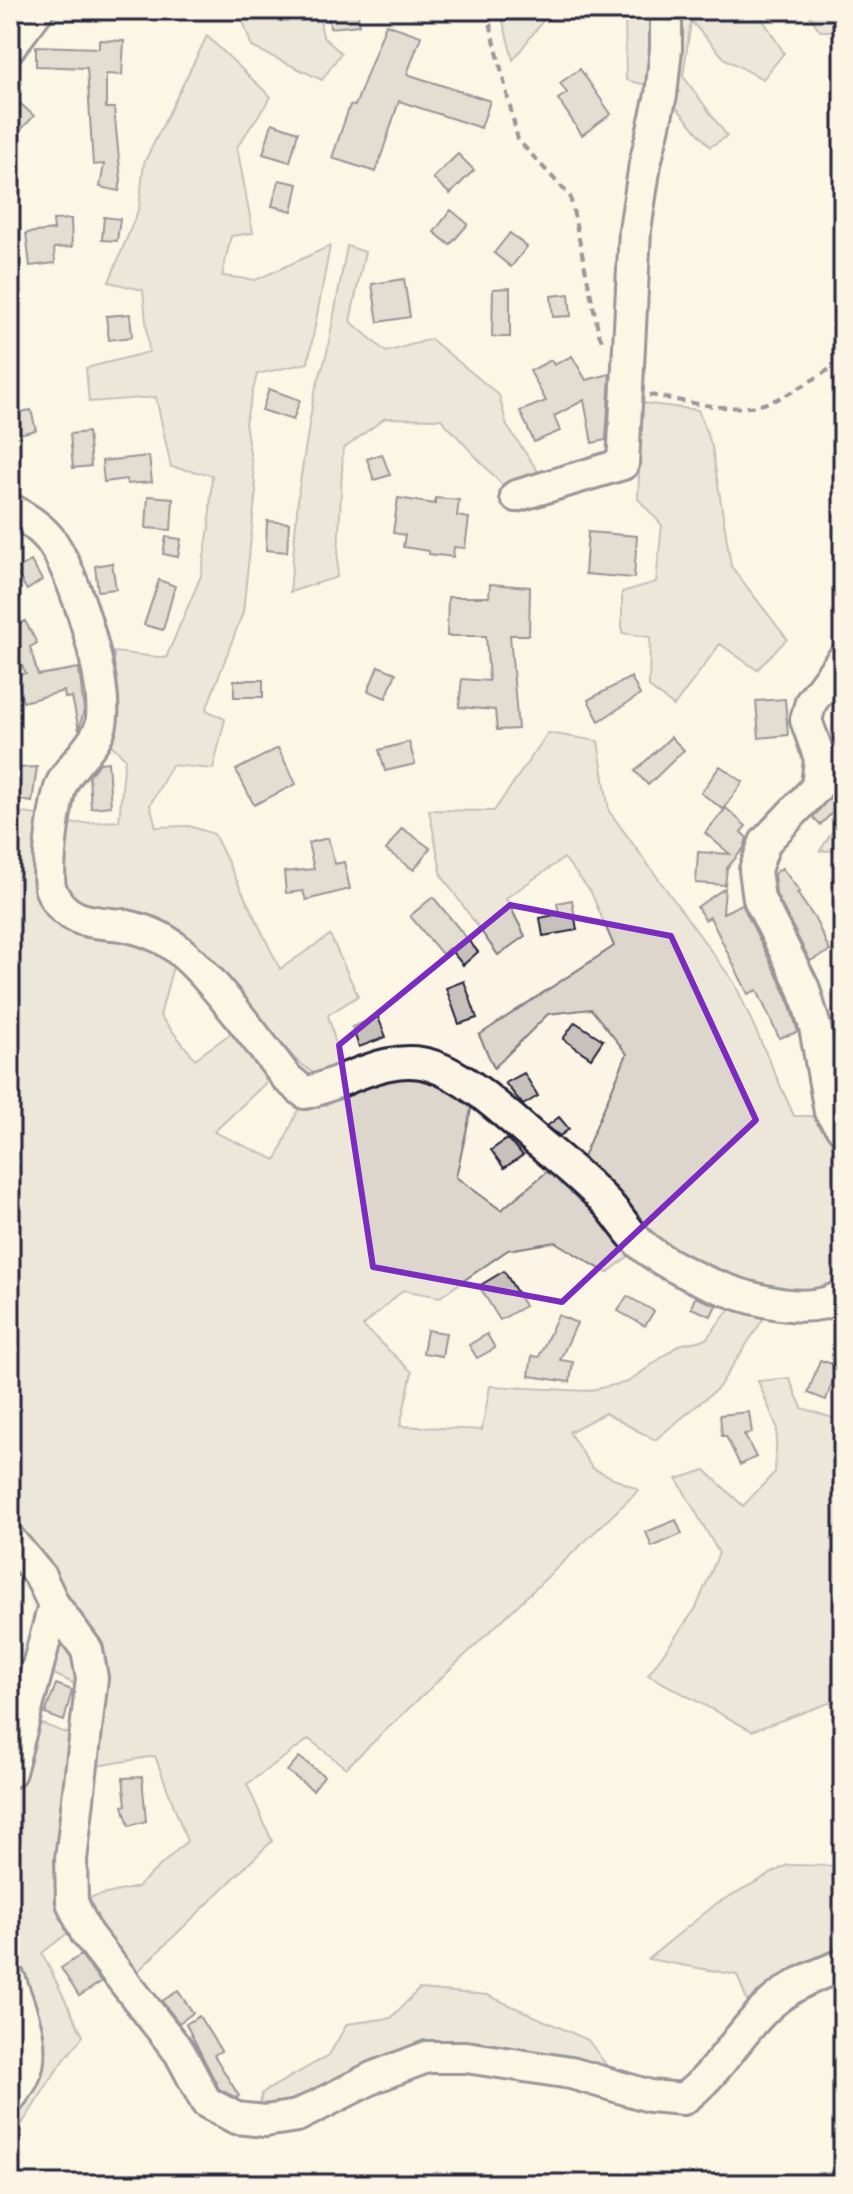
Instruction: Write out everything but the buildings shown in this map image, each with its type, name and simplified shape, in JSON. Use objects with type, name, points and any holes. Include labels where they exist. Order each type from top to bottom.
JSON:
[{"type":"street","points":[[516,496],[623,464],[635,230],[645,164],[661,95],[666,10]]},
{"type":"street","points":[[10,509],[50,539],[83,615],[101,682],[104,713],[98,732],[61,784],[48,860],[50,890],[68,914],[92,923],[125,925],[160,937],[188,956],[287,1078],[305,1093],[398,1062],[433,1065],[500,1108],[583,1177],[616,1211],[642,1246],[668,1263],[704,1282],[770,1303],[819,1305],[843,1296]]},
{"type":"street","points":[[843,659],[811,702],[806,720],[820,759],[817,787],[765,842],[755,870],[759,899],[804,989],[815,1027],[830,1112],[843,1129]]},
{"type":"street","points":[[10,1540],[40,1576],[54,1605],[87,1650],[92,1678],[71,1860],[72,1902],[86,1933],[180,2053],[206,2102],[236,2118],[265,2121],[297,2116],[374,2077],[427,2057],[466,2057],[571,2073],[650,2096],[683,2099],[708,2078],[763,2010],[801,1981],[843,1965]]},
{"type":"street","points":[[10,1772],[54,1605]]},
{"type":"street","points":[[10,1980],[23,2018],[28,2051],[25,2076],[10,2098]]},
{"type":"highlighted area","points":[[510,905],[671,936],[756,1120],[562,1302],[373,1267],[339,1045]]},
{"type":"shaded area","points":[[239,10],[318,10],[323,37],[341,53],[322,80],[252,47]]},
{"type":"shaded area","points":[[500,10],[551,10],[513,60]]},
{"type":"shaded area","points":[[604,10],[660,10],[650,86],[626,80],[625,11]]},
{"type":"shaded area","points":[[672,10],[758,12],[784,53],[763,79],[725,59],[691,21],[683,76],[727,136],[710,147],[670,100]]},
{"type":"shaded area","points":[[806,10],[843,10],[843,31],[820,31]]},
{"type":"shaded area","points":[[207,36],[271,97],[237,147],[253,233],[231,236],[222,276],[256,280],[330,246],[308,363],[257,374],[245,423],[256,490],[243,612],[206,710],[225,719],[213,769],[172,765],[150,805],[156,827],[189,826],[214,834],[280,969],[330,935],[358,996],[328,1015],[341,1063],[317,1076],[295,1059],[247,1003],[76,903],[59,882],[67,824],[119,821],[125,758],[106,740],[119,716],[114,684],[114,652],[166,658],[201,576],[209,528],[212,475],[171,467],[156,397],[89,402],[86,368],[149,352],[143,290],[109,282],[139,208],[144,163]]},
{"type":"shaded area","points":[[347,246],[365,252],[350,321],[386,352],[431,339],[499,395],[507,426],[544,480],[505,488],[441,419],[385,418],[343,449],[337,577],[290,592],[299,488],[314,394],[326,357]]},
{"type":"shaded area","points":[[642,403],[698,410],[712,447],[731,566],[787,639],[757,670],[720,644],[674,706],[649,687],[650,637],[622,633],[622,592],[656,582],[662,525],[638,499]]},
{"type":"shaded area","points":[[548,733],[598,741],[609,811],[735,984],[794,1116],[819,1116],[843,1141],[843,1289],[764,1292],[643,1240],[580,1164],[627,1054],[591,1009],[548,1014],[494,1068],[479,1035],[614,946],[591,892],[564,858],[506,898],[525,936],[498,955],[442,876],[429,810],[494,811]]},
{"type":"shaded area","points":[[10,811],[45,816],[43,889],[174,962],[160,1016],[195,1059],[237,1029],[273,1076],[214,1132],[276,1160],[301,1103],[363,1080],[427,1072],[473,1101],[456,1177],[501,1210],[555,1165],[635,1251],[607,1273],[555,1242],[508,1250],[440,1297],[403,1290],[363,1326],[412,1372],[400,1426],[482,1430],[490,1386],[586,1391],[628,1382],[679,1345],[706,1339],[736,1301],[767,1313],[718,1388],[655,1440],[605,1413],[569,1432],[592,1468],[639,1490],[346,1768],[309,1739],[247,1784],[272,1841],[133,1976],[80,1900],[137,1887],[187,1841],[155,1756],[91,1767],[102,1681],[10,1528]]},
{"type":"shaded area","points":[[843,815],[843,850],[820,851]]},
{"type":"shaded area","points":[[843,1025],[843,1119],[817,1029]]},
{"type":"shaded area","points":[[789,1378],[802,1408],[839,1420],[843,1396],[843,1698],[752,1731],[648,1675],[696,1608],[719,1553],[677,1479],[705,1470],[743,1506],[775,1472],[777,1427],[758,1381]]},
{"type":"shaded area","points":[[56,1622],[80,1657],[79,1686],[54,1674],[37,1722],[76,1737],[74,1928],[42,1953],[83,2036],[22,2124],[10,2134],[10,2113],[23,2096],[24,1990],[10,1953],[10,1867],[15,1850],[10,1796],[26,1721]]},
{"type":"shaded area","points":[[787,1865],[843,1866],[843,1960],[751,2010],[737,1975],[648,1959],[717,1903]]},
{"type":"shaded area","points":[[419,1989],[487,1995],[588,2040],[615,2077],[465,2051],[258,2114],[262,2093],[329,2055],[347,2024],[391,2018]]}]
